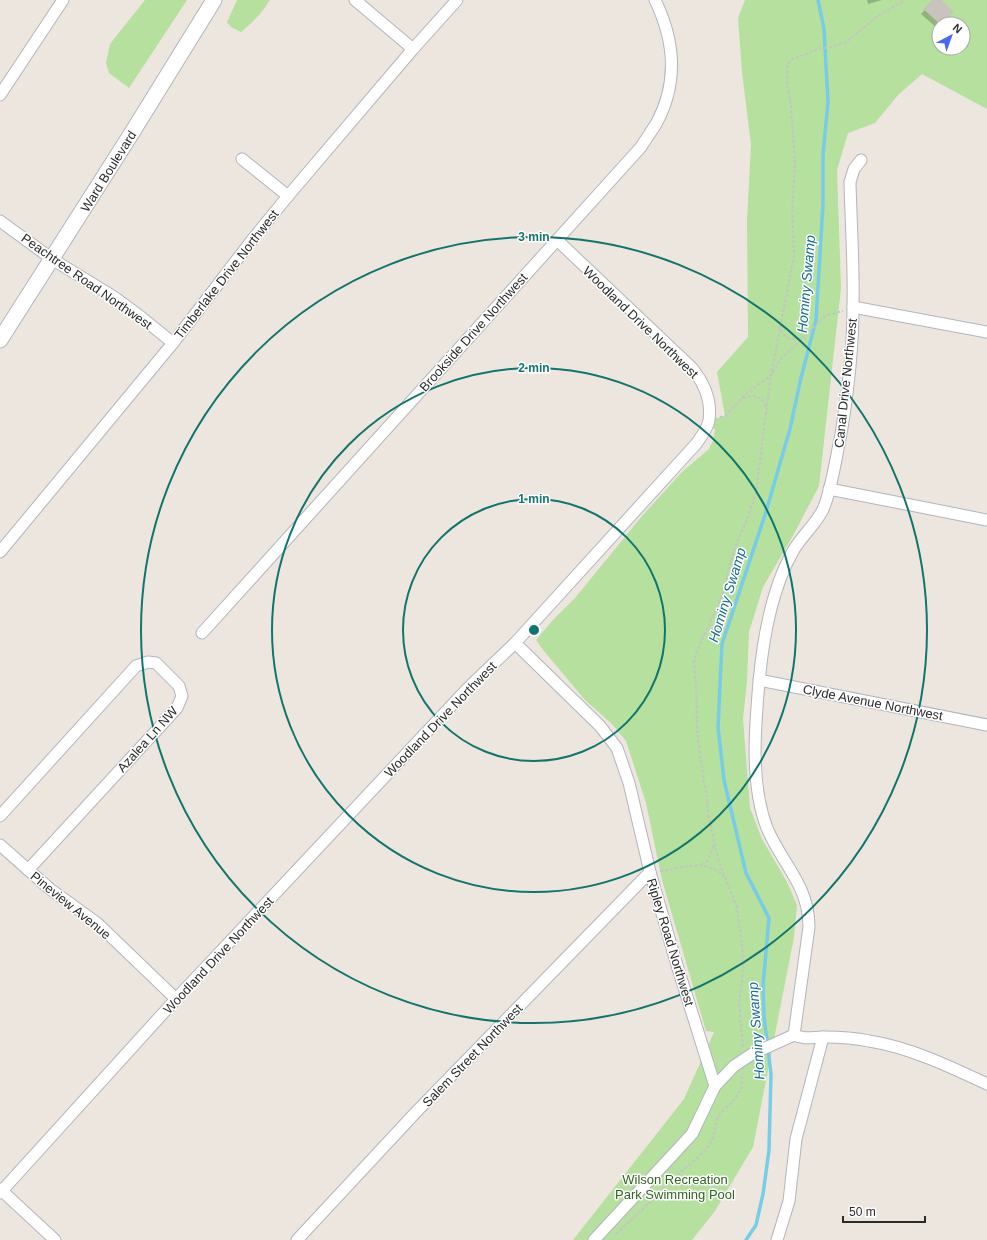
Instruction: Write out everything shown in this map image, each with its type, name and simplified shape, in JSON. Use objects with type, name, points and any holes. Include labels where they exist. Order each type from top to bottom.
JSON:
[{"type":"main road","name":"Ward Boulevard","points":[[0,340],[214,0]]},
{"type":"street","points":[[0,95],[63,0]]},
{"type":"street","points":[[355,0],[413,49]]},
{"type":"street","name":"Timberlake Drive Northwest","points":[[0,552],[173,342],[288,196],[413,49],[457,0]]},
{"type":"street","name":"Brookside Drive Northwest","points":[[202,634],[640,147],[656,123],[666,101],[671,77],[672,53],[664,19],[655,0]]},
{"type":"street","points":[[242,159],[288,196]]},
{"type":"street","name":"Canal Drive Northwest","points":[[794,1035],[809,927],[809,915],[807,903],[802,891],[789,866],[775,845],[761,810],[757,790],[756,752],[759,680],[767,621],[778,584],[793,551],[821,513],[830,489],[836,460],[845,407],[851,355],[853,307],[850,182],[854,169],[861,160]]},
{"type":"street","name":"Peachtree Road Northwest","points":[[0,221],[52,259],[114,297],[173,342]]},
{"type":"street","name":"Woodland Drive Northwest","points":[[1,1191],[176,999],[468,688],[515,643],[696,444],[709,420],[709,400],[700,378],[692,368],[557,240]]},
{"type":"street","points":[[853,307],[987,332]]},
{"type":"street","points":[[830,489],[987,520]]},
{"type":"street","name":"Ripley Road Northwest","points":[[515,643],[600,726],[617,748],[629,783],[650,872],[676,962],[715,1086]]},
{"type":"street","name":"Azalea Ln NW","points":[[0,816],[136,666],[148,662],[156,663],[179,686],[182,696],[177,708],[28,870]]},
{"type":"street","name":"Clyde Avenue Northwest","points":[[759,680],[987,725]]},
{"type":"street","name":"Pineview Avenue","points":[[0,845],[50,889],[97,923],[176,999]]},
{"type":"street","name":"Salem Street Northwest","points":[[297,1240],[418,1110],[650,872]]},
{"type":"street","points":[[594,1240],[692,1134],[715,1086],[734,1066],[755,1052],[794,1035],[804,1039],[823,1037],[870,1041],[891,1046],[956,1069],[987,1084]]},
{"type":"street","points":[[777,1240],[789,1201],[796,1139],[823,1037]]},
{"type":"street","points":[[1,1191],[55,1240]]},
{"type":"path","points":[[743,1048],[739,1005],[743,970],[737,908],[714,844],[708,814],[707,797],[698,745],[694,663],[696,653],[722,596],[734,550],[748,517],[756,492],[771,375],[794,256],[792,212],[795,164],[787,71],[791,60],[818,49],[831,47],[846,42],[878,16],[905,0]]},
{"type":"path","points":[[709,420],[725,416],[742,398],[771,375],[781,359],[825,316],[853,307]]},
{"type":"path","points":[[780,325],[782,333],[790,340],[803,338]]},
{"type":"path","points":[[742,398],[757,396],[767,407]]},
{"type":"path","points":[[702,865],[708,860],[714,844]]},
{"type":"path","points":[[650,872],[702,865],[718,871],[725,877]]},
{"type":"green space","points":[[145,0],[187,0],[129,88],[109,73],[106,63],[110,44]]},
{"type":"green space","points":[[237,0],[270,0],[257,17],[241,32],[231,27],[227,22]]},
{"type":"green space","name":"Wilson Recreation Park Swimming Pool","points":[[745,0],[987,0],[987,109],[922,74],[898,95],[875,123],[848,133],[837,170],[841,288],[819,486],[795,532],[763,587],[749,632],[747,681],[743,719],[750,808],[762,839],[787,882],[797,905],[794,937],[753,1147],[715,1211],[692,1240],[573,1240],[684,1099],[714,1032],[706,1031],[662,880],[646,803],[626,741],[612,724],[585,700],[536,640],[575,598],[642,516],[682,472],[709,449],[713,441],[715,430],[709,420],[725,416],[717,372],[748,337],[747,220],[751,145],[742,72],[738,18]]},
{"type":"building","points":[[933,0],[941,0],[953,12],[949,16],[931,16],[924,9]]},
{"type":"waterway","name":"Hominy Swamp","points":[[746,1240],[756,1225],[763,1194],[769,1150],[771,1074],[764,1016],[763,986],[769,918],[746,873],[724,780],[718,727],[722,644],[765,515],[790,429],[816,320],[823,204],[823,155],[828,102],[824,29],[818,0]]}]
